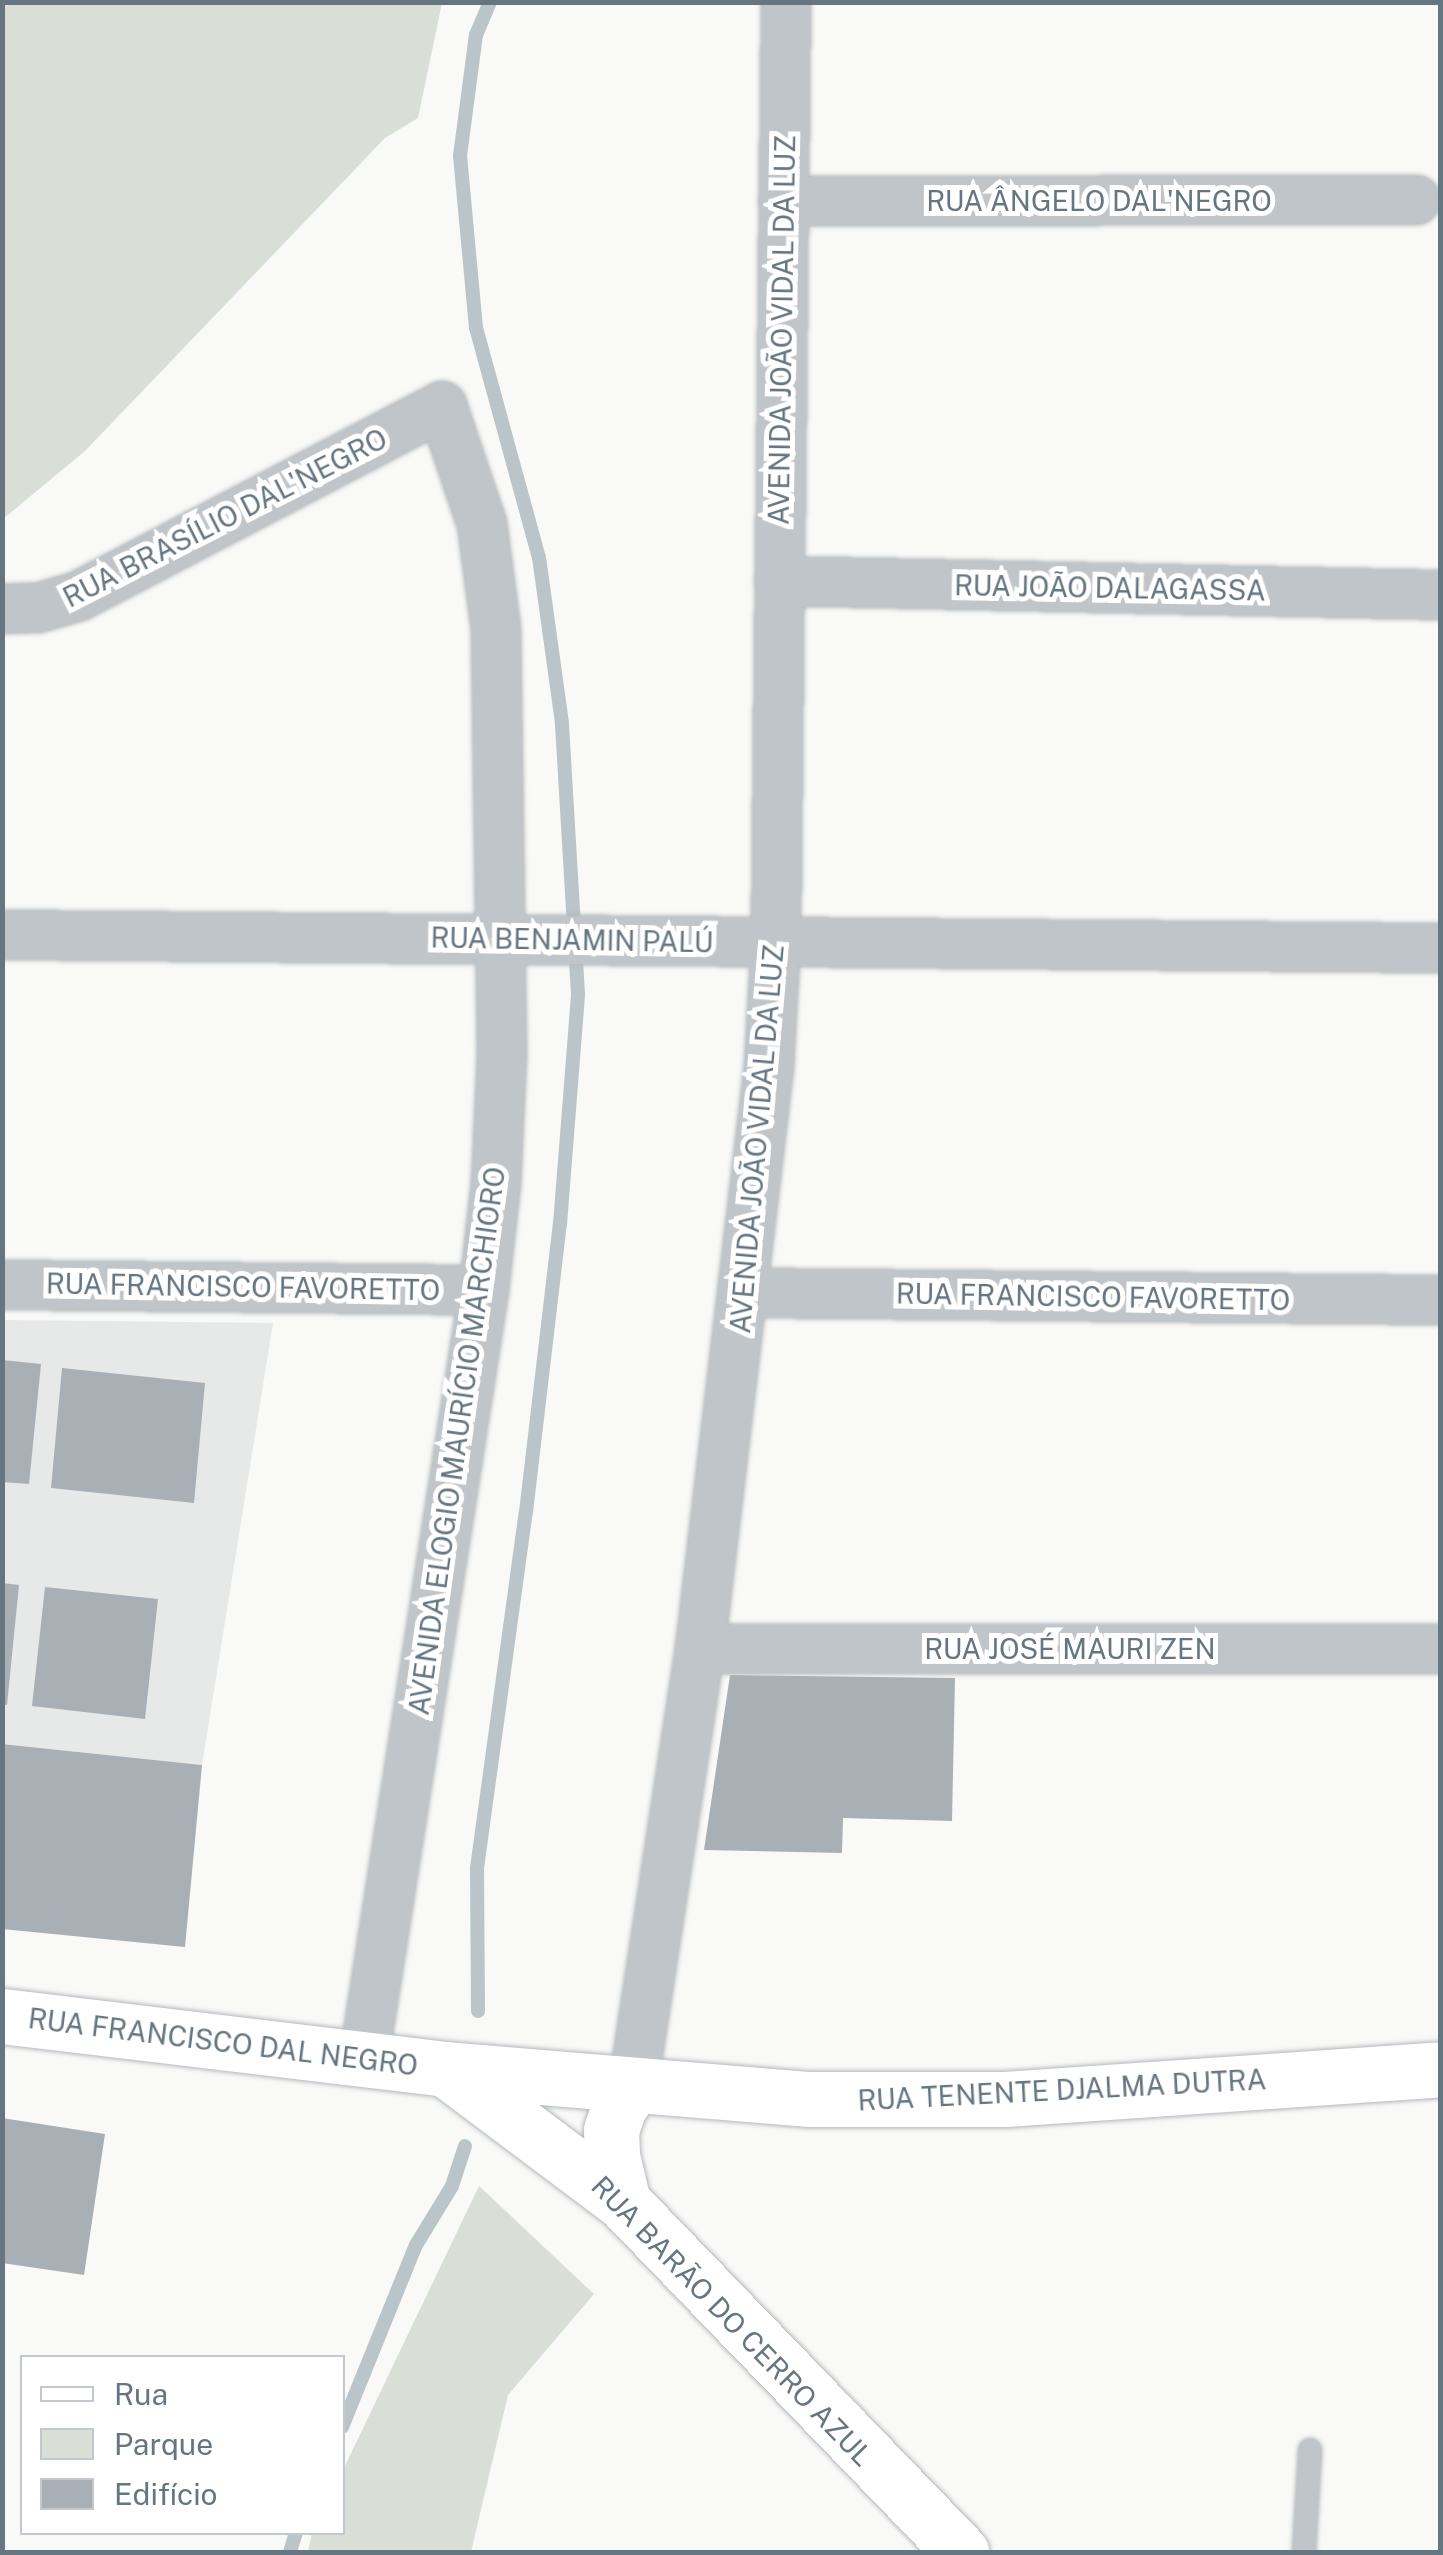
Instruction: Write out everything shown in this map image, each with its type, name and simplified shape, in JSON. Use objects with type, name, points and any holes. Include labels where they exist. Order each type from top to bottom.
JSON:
[{"type":"main road","name":"RUA FRANCISCO DAL NEGRO","points":[[2,2016],[444,2069]]},
{"type":"main road","name":"RUA TENENTE DJALMA DUTRA","points":[[444,2069],[633,2087],[910,2102],[1440,2069]]},
{"type":"main road","name":"RUA BARÃO DO CERRO AZUL","points":[[444,2069],[516,2118],[623,2202],[960,2552]]},
{"type":"main road","points":[[623,2202],[612,2156],[611,2130],[619,2106],[633,2087]]},
{"type":"street","name":"AVENIDA JOÃO VIDAL DA LUZ","points":[[633,2087],[700,1649],[769,1066],[776,942],[786,2]]},
{"type":"street","name":"RUA ÂNGELO DAL'NEGRO","points":[[783,201],[1416,200]]},
{"type":"street","name":"RUA BRASÍLIO DAL'NEGRO","points":[[2,610],[38,608],[79,596],[442,406]]},
{"type":"street","name":"AVENIDA ELOGIO MAURÍCIO MARCHIORO","points":[[364,2060],[484,1290],[517,940],[491,572],[478,509],[442,406]]},
{"type":"street","name":"RUA JOÃO DALAGASSA","points":[[779,581],[1440,595]]},
{"type":"street","name":"RUA BENJAMIN PALÚ","points":[[2,936],[1440,948]]},
{"type":"street","name":"RUA FRANCISCO FAVORETTO","points":[[2,1285],[484,1290]]},
{"type":"street","name":"RUA FRANCISCO FAVORETTO","points":[[745,1293],[1440,1300]]},
{"type":"street","name":"RUA JOSÉ MAURI ZEN","points":[[700,1649],[1440,1649]]},
{"type":"lane","points":[[1304,2552],[1310,2450]]},
{"type":"shaded area","points":[[3,1320],[273,1323],[202,1765],[3,1744]]},
{"type":"green space","points":[[3,2],[442,3],[418,118],[385,138],[85,451],[3,519]]},
{"type":"green space","points":[[479,2186],[594,2294],[508,2395],[471,2552],[308,2552],[312,2535],[345,2535],[345,2466]]},
{"type":"building","points":[[2,1360],[41,1364],[29,1484],[2,1482]]},
{"type":"building","points":[[62,1368],[205,1383],[194,1503],[51,1488]]},
{"type":"building","points":[[2,1583],[19,1585],[7,1705],[2,1704]]},
{"type":"building","points":[[45,1587],[158,1599],[145,1719],[32,1706]]},
{"type":"building","points":[[730,1675],[955,1678],[952,1821],[843,1818],[842,1853],[704,1850]]},
{"type":"building","points":[[2,1744],[202,1765],[185,1947],[2,1929]]},
{"type":"building","points":[[2,2118],[105,2134],[84,2275],[2,2263]]},
{"type":"waterway","points":[[478,2011],[477,1868],[526,1512],[560,1224],[578,994],[562,723],[539,558],[476,328],[460,156],[476,35],[490,2]]},
{"type":"waterway","points":[[345,2420],[416,2245],[452,2186],[465,2146]]},
{"type":"waterway","points":[[290,2552],[295,2535]]}]
